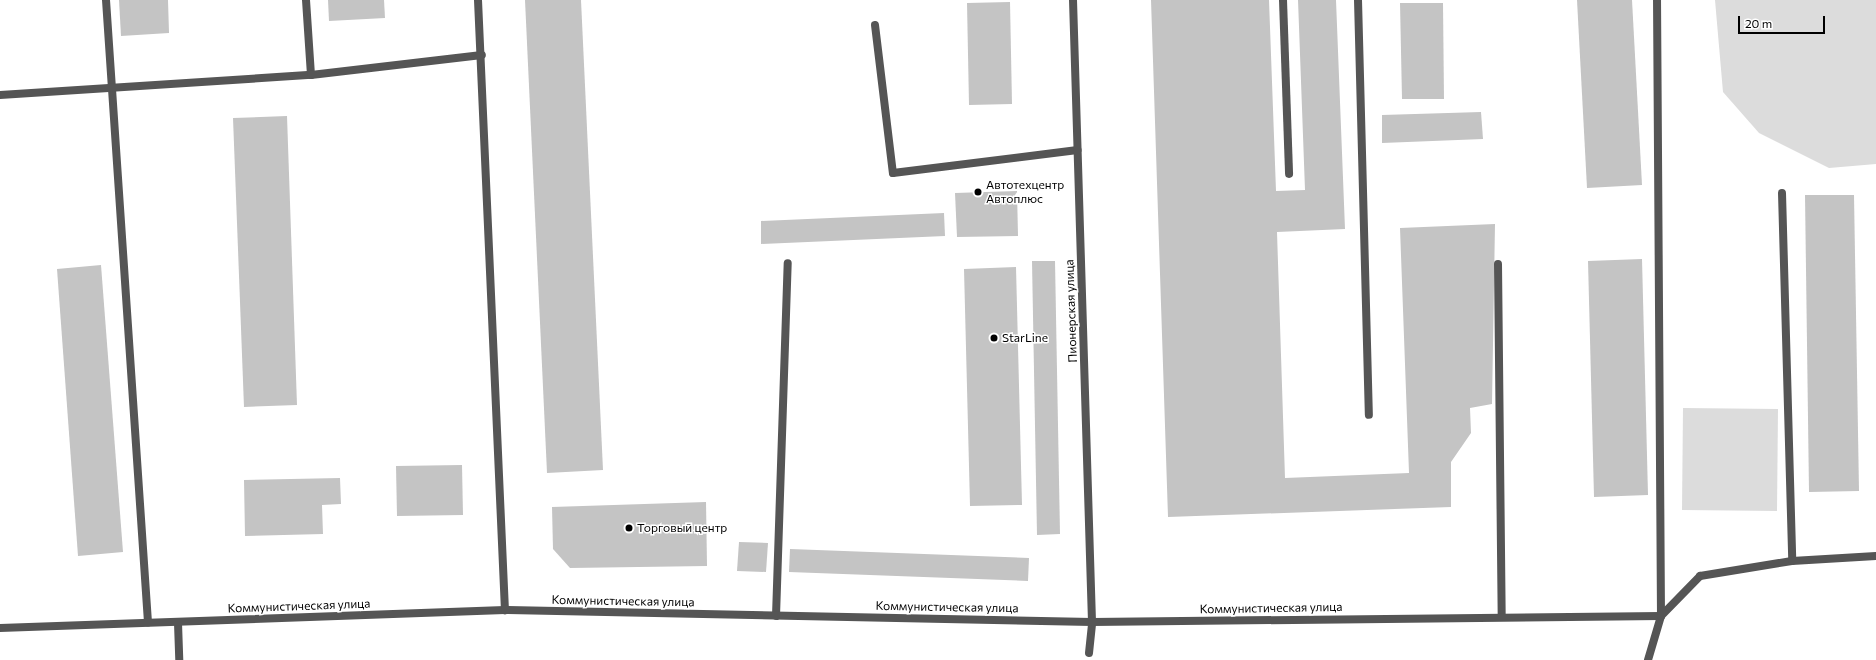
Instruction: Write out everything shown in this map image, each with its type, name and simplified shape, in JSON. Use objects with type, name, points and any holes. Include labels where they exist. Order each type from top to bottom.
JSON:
[{"type":"street","points":[[106,0],[148,624]]},
{"type":"street","points":[[306,0],[311,75]]},
{"type":"street","points":[[478,0],[482,55],[505,610]]},
{"type":"street","name":"Пионерская улица","points":[[1073,0],[1092,622],[1089,653]]},
{"type":"street","points":[[1283,0],[1289,174]]},
{"type":"street","points":[[1358,0],[1369,415]]},
{"type":"street","points":[[1651,659],[1661,616],[1657,0]]},
{"type":"street","points":[[874,25],[893,173],[1078,150]]},
{"type":"street","points":[[0,95],[311,75],[482,55]]},
{"type":"street","points":[[1782,192],[1792,562]]},
{"type":"street","points":[[776,616],[788,263]]},
{"type":"street","points":[[1498,264],[1502,617]]},
{"type":"street","points":[[1661,616],[1700,576],[1792,562],[1876,556]]},
{"type":"street","name":"Коммунистическая улица","points":[[0,628],[178,623],[505,610],[1092,622],[1661,616]]},
{"type":"street","points":[[178,623],[179,660]]},
{"type":"shaded area","points":[[1715,0],[1876,0],[1876,164],[1829,168],[1759,133],[1723,92]]},
{"type":"shaded area","points":[[1683,408],[1778,409],[1777,511],[1682,510]]},
{"type":"building","points":[[119,0],[168,0],[169,33],[121,36]]},
{"type":"building","points":[[328,0],[384,0],[385,18],[329,21]]},
{"type":"building","points":[[525,0],[581,0],[603,470],[547,473]]},
{"type":"building","points":[[1151,0],[1269,0],[1276,191],[1305,190],[1298,0],[1336,0],[1345,229],[1277,232],[1285,478],[1409,473],[1400,228],[1495,224],[1492,404],[1470,408],[1471,433],[1451,462],[1451,507],[1168,517]]},
{"type":"building","points":[[1577,0],[1632,0],[1642,185],[1587,188]]},
{"type":"building","points":[[1010,2],[1012,104],[969,105],[967,3]]},
{"type":"building","points":[[1400,3],[1443,3],[1444,99],[1402,99]]},
{"type":"building","points":[[1481,112],[1483,139],[1382,143],[1382,115]]},
{"type":"building","points":[[287,116],[297,405],[244,407],[233,118]]},
{"type":"building","points":[[1017,191],[1018,236],[957,237],[955,193]]},
{"type":"building","points":[[1805,195],[1854,195],[1859,491],[1809,492]]},
{"type":"building","points":[[944,213],[945,236],[761,244],[761,221]]},
{"type":"building","points":[[1642,259],[1648,495],[1594,497],[1588,261]]},
{"type":"building","points":[[1032,261],[1055,261],[1060,534],[1037,535]]},
{"type":"building","points":[[101,265],[123,552],[78,556],[57,269]]},
{"type":"building","points":[[1016,267],[1022,505],[970,506],[964,269]]},
{"type":"building","points":[[462,465],[463,515],[397,516],[396,466]]},
{"type":"building","points":[[340,478],[341,504],[322,505],[323,534],[245,536],[244,480]]},
{"type":"building","name":"Торговый центр","points":[[706,502],[707,566],[570,568],[553,549],[552,507]]},
{"type":"building","points":[[739,542],[768,543],[766,572],[737,571]]},
{"type":"building","points":[[790,549],[1029,558],[1028,581],[789,572]]},
{"type":"place","name":"Автотехцентр Автоплюс","points":[[978,192]]},
{"type":"place","name":"StarLine","points":[[994,338]]},
{"type":"place","name":"Торговый центр","points":[[629,528]]}]
